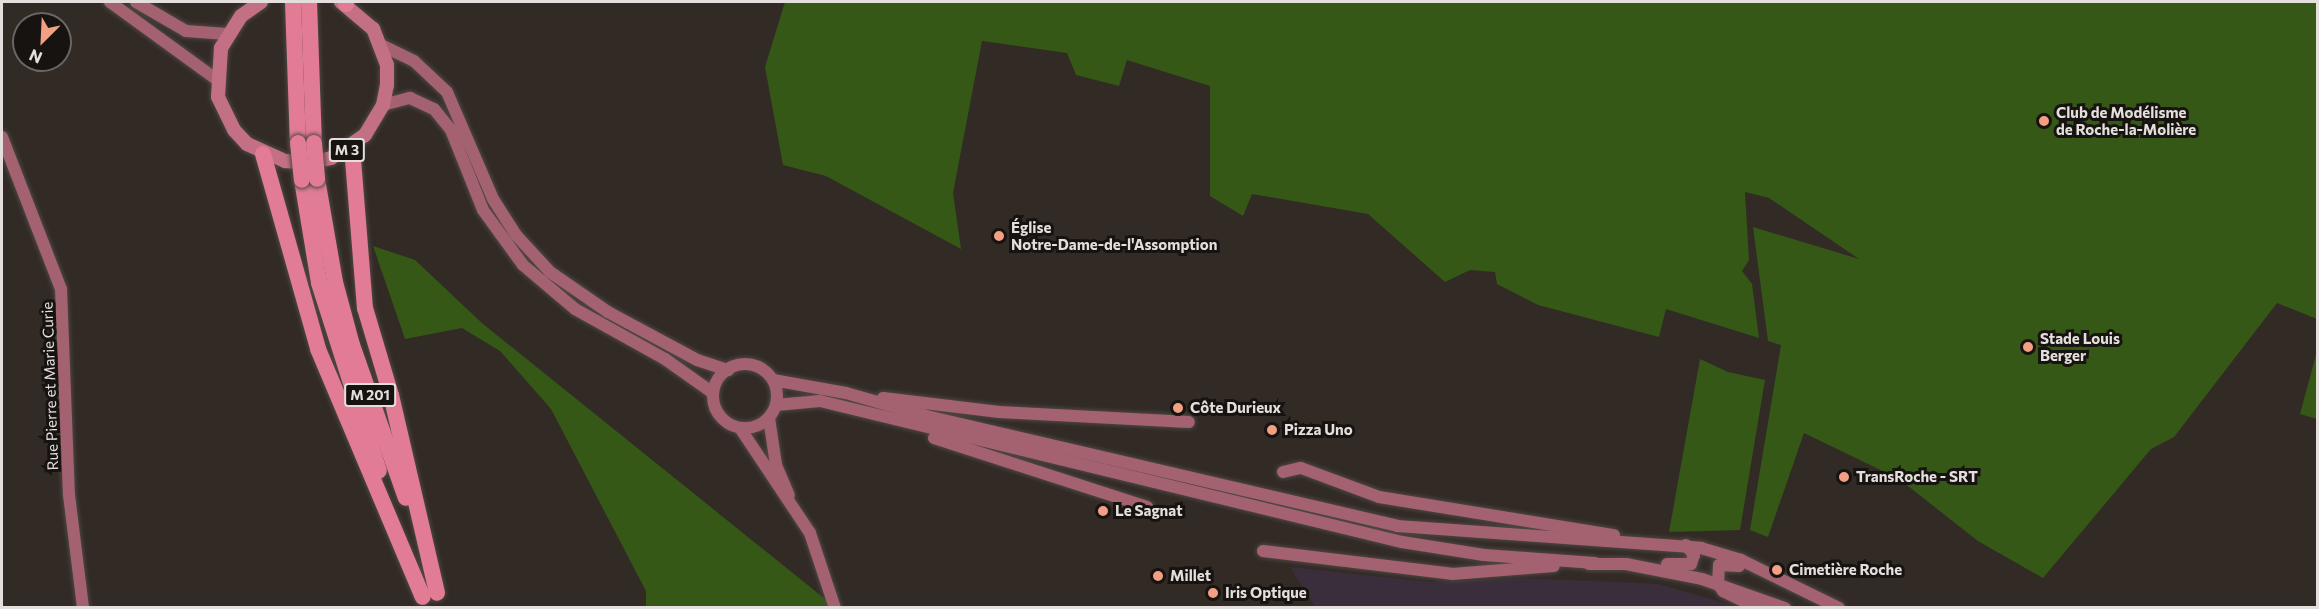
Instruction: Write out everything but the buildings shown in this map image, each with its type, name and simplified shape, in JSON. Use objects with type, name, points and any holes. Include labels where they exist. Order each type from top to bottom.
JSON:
[{"type":"highway","name":"M 201","points":[[301,7],[306,143],[310,179],[352,345],[431,601]]},
{"type":"highway","points":[[352,147],[365,308],[391,395],[431,601]]},
{"type":"highway","points":[[263,154],[318,349],[431,601]]},
{"type":"main road","points":[[110,2],[216,79]]},
{"type":"main road","points":[[136,2],[186,31],[227,34],[260,2]]},
{"type":"main road","name":"M 3","points":[[227,34],[216,79],[218,97],[234,130],[263,154],[308,163],[352,147],[365,135],[383,105],[387,85],[381,45],[367,22],[344,2]]},
{"type":"main road","points":[[381,45],[414,61],[447,92],[493,199],[516,235],[544,267],[608,312],[697,360],[728,370],[750,365],[773,380],[846,393],[999,412],[1189,422]]},
{"type":"main road","points":[[383,105],[410,98],[434,109],[451,130],[492,225],[529,272],[575,309],[671,362],[713,393],[723,419],[740,428],[800,518]]},
{"type":"main road","name":"Rue Pierre et Marie Curie","points":[[2,137],[61,289],[69,495],[83,608]]},
{"type":"main road","points":[[713,393],[728,370]]},
{"type":"main road","points":[[773,380],[776,405],[769,418],[776,465],[819,555],[835,608]]},
{"type":"main road","points":[[846,393],[926,416],[1397,526],[1686,545],[1740,560],[1839,608]]},
{"type":"main road","points":[[776,405],[809,399],[1347,531],[1484,555],[1626,564],[1720,587],[1785,608]]},
{"type":"main road","points":[[847,408],[1147,507]]},
{"type":"main road","points":[[740,428],[769,418]]},
{"type":"main road","points":[[1283,472],[1301,468],[1379,496],[1575,526],[1645,542]]},
{"type":"main road","points":[[1263,551],[1452,574],[1626,559],[1684,567],[1694,555],[1686,545]]},
{"type":"main road","points":[[1720,587],[1719,565],[1730,563],[1824,608]]},
{"type":"main road","points":[[1720,587],[1758,608]]},
{"type":"shaded area","points":[[1290,567],[1430,582],[1524,578],[1659,584],[1738,607],[1315,607]]},
{"type":"green space","points":[[785,2],[2317,2],[2317,319],[2277,303],[2174,437],[2151,449],[2043,578],[1978,541],[1899,479],[1804,433],[1768,537],[1750,530],[1781,345],[1768,341],[1753,227],[1859,259],[1769,198],[1745,192],[1749,260],[1742,271],[1752,284],[1759,338],[1666,309],[1659,337],[1538,305],[1497,284],[1495,272],[1470,270],[1445,282],[1368,214],[1252,194],[1243,216],[1210,196],[1210,86],[1127,60],[1119,86],[1076,75],[1067,53],[982,41],[953,193],[961,249],[826,176],[783,165],[765,67]]},
{"type":"green space","points":[[373,246],[415,260],[483,324],[835,607],[646,607],[646,591],[551,409],[500,351],[462,328],[405,339]]},
{"type":"green space","points":[[2317,351],[2317,419],[2300,414]]},
{"type":"green space","points":[[1700,359],[1728,372],[1765,380],[1740,530],[1669,532]]},
{"type":"place","name":"Club de Modélisme de Roche-la-Molière","points":[[2044,121]]},
{"type":"place","name":"Église Notre-Dame-de-l'Assomption","points":[[999,236]]},
{"type":"place","name":"Stade Louis Berger","points":[[2028,347]]},
{"type":"place","name":"Côte Durieux","points":[[1178,408]]},
{"type":"place","name":"Pizza Uno","points":[[1272,430]]},
{"type":"place","name":"TransRoche - SRT","points":[[1844,477]]},
{"type":"place","name":"Le Sagnat","points":[[1103,511]]},
{"type":"place","name":"Cimetière Roche","points":[[1777,570]]},
{"type":"place","name":"Millet","points":[[1158,576]]},
{"type":"place","name":"Iris Optique","points":[[1213,593]]}]
